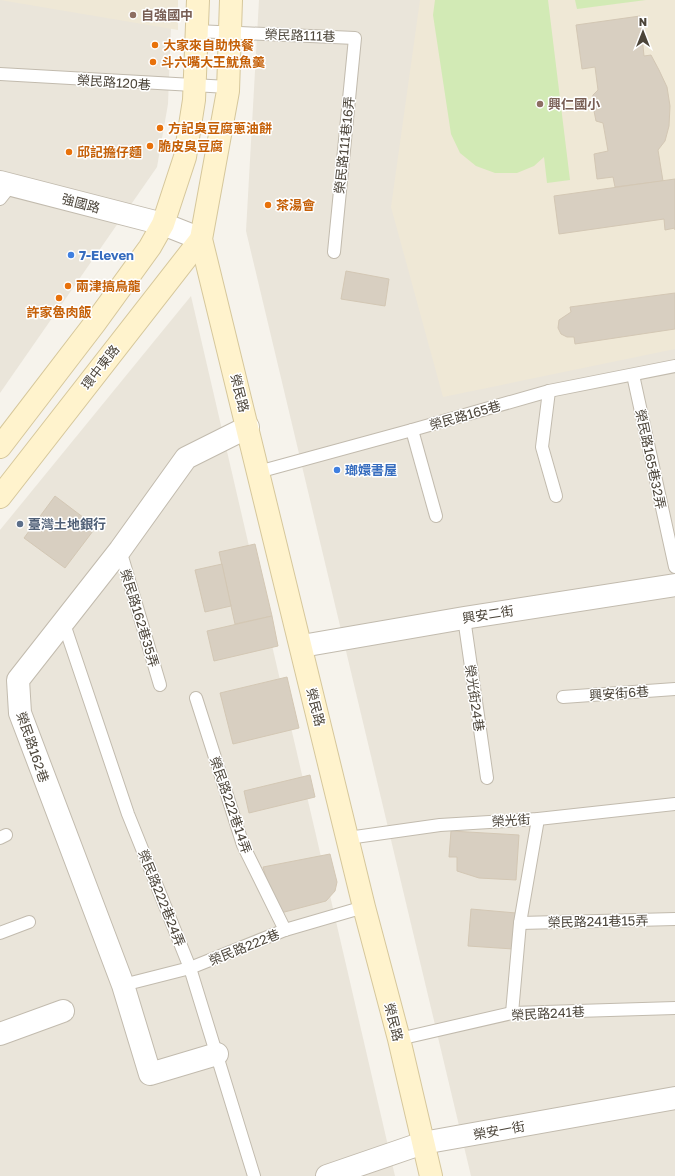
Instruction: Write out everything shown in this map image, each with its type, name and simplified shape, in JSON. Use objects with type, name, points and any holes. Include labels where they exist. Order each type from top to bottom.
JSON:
[{"type":"street","points":[[0,447],[150,247],[163,224],[185,156],[194,87],[198,0]]},
{"type":"street","name":"榮民路","points":[[231,0],[228,88],[201,239],[302,646],[364,908],[399,1039],[431,1176]]},
{"type":"street","name":"強國路","points":[[4,189],[163,224]]},
{"type":"street","points":[[163,224],[201,239]]},
{"type":"street","name":"環中東路","points":[[0,497],[201,239]]},
{"type":"street","name":"榮民路162巷","points":[[217,1054],[150,1074],[123,985],[20,713],[18,680],[120,550],[186,458],[248,427]]},
{"type":"street","name":"興安二街","points":[[302,646],[464,618],[675,585]]},
{"type":"street","points":[[0,1034],[63,1011]]},
{"type":"street","name":"榮安一街","points":[[327,1176],[423,1143],[675,1098]]},
{"type":"lane","name":"榮民路111巷","points":[[196,31],[355,38]]},
{"type":"lane","name":"榮民路111巷16弄","points":[[334,252],[355,38]]},
{"type":"lane","name":"榮民路120巷","points":[[0,74],[228,88]]},
{"type":"lane","name":"榮民路165巷","points":[[258,472],[549,391],[675,366]]},
{"type":"lane","name":"榮民路165巷32弄","points":[[632,375],[675,567]]},
{"type":"lane","points":[[549,391],[542,447],[556,496]]},
{"type":"lane","points":[[412,430],[436,516]]},
{"type":"lane","name":"榮民路162巷35弄","points":[[120,550],[160,686]]},
{"type":"lane","name":"榮光街24巷","points":[[464,618],[487,778]]},
{"type":"lane","name":"榮民路222巷24弄","points":[[63,621],[128,814],[190,968],[254,1176]]},
{"type":"lane","name":"興安街6巷","points":[[563,697],[675,689]]},
{"type":"lane","name":"榮民路222巷14弄","points":[[196,698],[243,845],[285,930]]},
{"type":"lane","name":"榮光街","points":[[348,838],[440,825],[538,819],[675,804]]},
{"type":"lane","points":[[512,1013],[520,923],[538,819]]},
{"type":"lane","name":"榮民路222巷","points":[[123,985],[190,968],[285,930],[364,908]]},
{"type":"lane","name":"榮民路241巷15弄","points":[[520,923],[675,919]]},
{"type":"lane","points":[[0,933],[29,922]]},
{"type":"lane","name":"榮民路241巷","points":[[399,1039],[512,1013],[675,1008]]},
{"type":"shaded area","points":[[0,0],[172,0],[168,104],[157,167],[0,393]]},
{"type":"shaded area","name":"自強國中","points":[[0,0],[178,0],[178,30]]},
{"type":"shaded area","points":[[259,0],[675,0],[675,1176],[471,1176],[246,231]]},
{"type":"shaded area","name":"興仁國小","points":[[420,0],[675,0],[675,349],[443,397],[391,207]]},
{"type":"shaded area","points":[[191,296],[395,1176],[0,1176],[0,530]]},
{"type":"green space","points":[[435,0],[548,0],[570,180],[547,183],[544,157],[534,166],[517,173],[495,173],[476,166],[460,153],[451,134],[433,15]]},
{"type":"green space","points":[[575,0],[646,0],[577,9]]},
{"type":"building","points":[[640,16],[644,56],[651,55],[659,70],[667,87],[670,106],[669,126],[665,141],[658,150],[663,181],[615,187],[613,177],[597,179],[594,154],[608,151],[603,123],[596,121],[592,101],[593,95],[598,90],[595,67],[582,69],[576,25]]},
{"type":"building","points":[[675,179],[675,228],[665,230],[664,219],[559,234],[554,196]]},
{"type":"building","points":[[346,271],[389,279],[385,306],[341,299]]},
{"type":"building","points":[[675,293],[675,329],[575,344],[574,337],[567,337],[561,334],[558,328],[559,320],[571,312],[570,307]]},
{"type":"building","points":[[55,496],[96,527],[65,568],[24,538]]},
{"type":"building","points":[[255,544],[272,616],[235,624],[219,552]]},
{"type":"building","points":[[222,564],[231,606],[205,612],[195,570]]},
{"type":"building","points":[[272,616],[278,646],[214,661],[207,631]]},
{"type":"building","points":[[287,677],[299,728],[233,744],[220,693]]},
{"type":"building","points":[[310,775],[315,797],[249,813],[244,791]]},
{"type":"building","points":[[451,831],[519,835],[516,880],[479,878],[457,871],[457,857],[449,857]]},
{"type":"building","points":[[330,854],[337,882],[335,891],[326,901],[277,914],[263,867]]},
{"type":"building","points":[[471,909],[516,913],[513,949],[468,946]]},
{"type":"place","name":"自強國中","points":[[133,15]]},
{"type":"place","name":"大家來自助快餐","points":[[155,45]]},
{"type":"place","name":"斗六嘴大王魷魚羹","points":[[153,62]]},
{"type":"place","name":"興仁國小","points":[[540,104]]},
{"type":"place","name":"方記臭豆腐蔥油餅","points":[[160,128]]},
{"type":"place","name":"脆皮臭豆腐","points":[[150,146]]},
{"type":"place","name":"邱記擔仔麵","points":[[69,152]]},
{"type":"place","name":"茶湯會","points":[[268,205]]},
{"type":"place","name":"7-Eleven","points":[[71,255]]},
{"type":"place","name":"兩津搞烏龍","points":[[68,286]]},
{"type":"place","name":"許家魯肉飯","points":[[59,298]]},
{"type":"place","name":"瑯嬛書屋","points":[[337,470]]},
{"type":"place","name":"臺灣土地銀行","points":[[20,524]]}]
